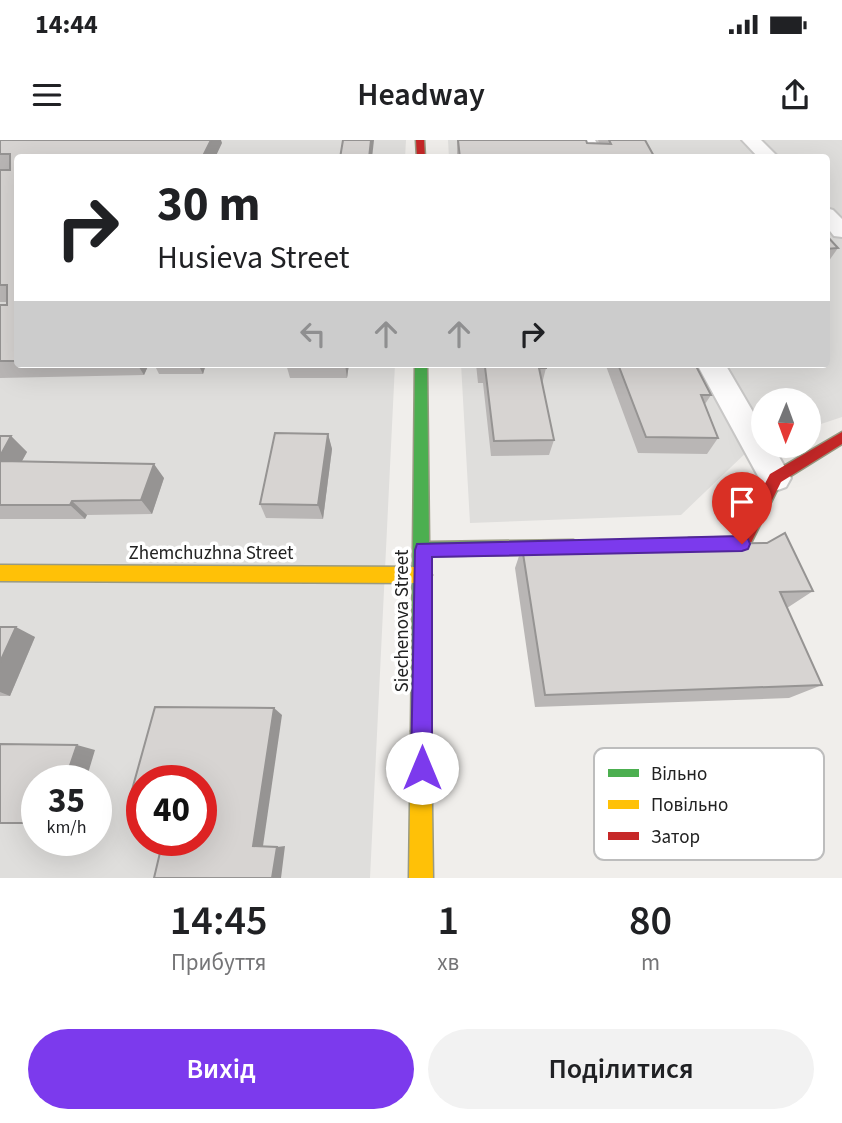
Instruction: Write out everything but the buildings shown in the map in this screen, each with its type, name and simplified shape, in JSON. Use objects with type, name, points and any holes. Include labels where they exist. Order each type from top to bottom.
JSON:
[{"type":"street","points":[[751,140],[766,154]]},
{"type":"street","points":[[830,218],[842,231]]},
{"type":"street","name":"Siechenova Street","points":[[421,368],[421,878]]},
{"type":"street","points":[[713,368],[775,478]]},
{"type":"street","points":[[673,545],[742,544],[775,478],[842,438]]},
{"type":"street","points":[[423,550],[590,547]]},
{"type":"street","name":"Zhemchuzhna Street","points":[[0,573],[423,575]]},
{"type":"shaded area","points":[[0,140],[406,140],[405,154],[14,154],[14,368],[395,368],[370,878],[0,878]]},
{"type":"shaded area","points":[[448,140],[842,140],[842,417],[821,424],[821,388],[751,388],[751,448],[681,515],[470,523],[461,368],[830,368],[830,154],[449,154]]},
{"type":"traffic: fast","points":[[421,368],[421,731]]},
{"type":"traffic: fast","points":[[423,549],[573,547]]},
{"type":"traffic: slow","points":[[0,573],[423,575]]},
{"type":"traffic: slow","points":[[421,731],[421,878]]},
{"type":"traffic: jam","points":[[420,140],[421,154]]},
{"type":"traffic: jam","points":[[689,545],[742,544],[775,478],[842,437]]},
{"type":"route","points":[[422,768],[423,550],[742,544]]}]
